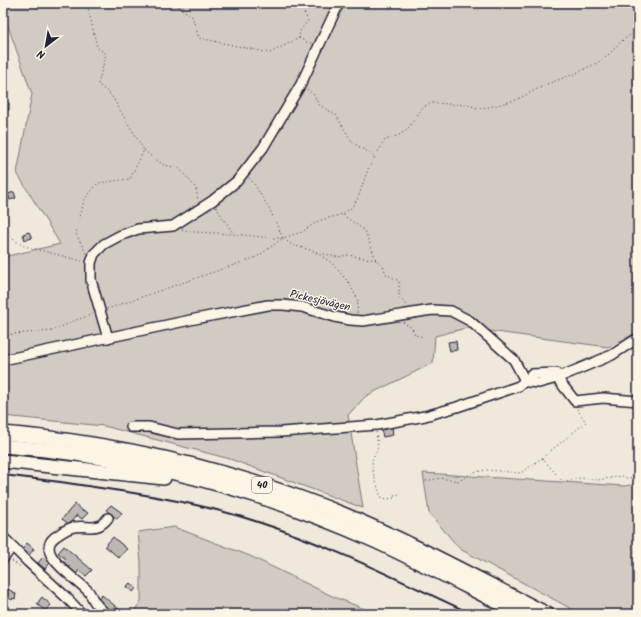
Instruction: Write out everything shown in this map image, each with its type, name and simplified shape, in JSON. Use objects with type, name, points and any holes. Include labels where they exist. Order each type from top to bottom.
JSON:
[{"type":"highway","name":"40","points":[[3,433],[66,440],[115,448],[191,464],[243,478],[329,509],[381,530],[547,614]]},
{"type":"highway","name":"40","points":[[3,446],[67,453],[150,467],[189,476],[292,508],[377,542],[521,614]]},
{"type":"highway","points":[[3,461],[163,478],[261,498]]},
{"type":"street","points":[[108,338],[92,280],[91,263],[94,254],[104,244],[119,236],[138,229],[173,226],[212,202],[237,181],[263,148],[301,84],[338,3]]},
{"type":"street","name":"Pickesjövägen","points":[[3,360],[268,305],[302,307],[335,317],[356,321],[443,310],[451,311],[462,316],[487,335],[514,360],[528,377]]},
{"type":"street","points":[[131,427],[149,427],[178,434],[281,432],[377,425],[457,408],[519,386],[528,377],[533,383],[557,378],[612,355],[638,338]]},
{"type":"street","points":[[557,378],[575,400],[603,398],[638,401]]},
{"type":"street","points":[[106,614],[93,600],[90,593],[54,559],[48,549],[48,546],[49,539],[72,527],[78,526],[94,528],[104,523],[108,518]]},
{"type":"street","points":[[3,537],[55,586],[82,614]]},
{"type":"street","points":[[3,559],[6,548],[28,562]]},
{"type":"path","points":[[87,3],[97,47],[106,54],[98,84],[111,95],[144,150],[164,165],[179,168],[196,188],[198,204],[202,208]]},
{"type":"path","points":[[177,3],[180,8],[192,16],[199,38],[270,53],[299,38]]},
{"type":"path","points":[[299,38],[300,31],[308,21],[300,3]]},
{"type":"path","points":[[173,226],[194,232],[273,238],[283,238],[302,232],[318,221],[342,214],[351,208],[358,198],[368,169],[385,140],[399,135],[407,130],[423,107],[432,103],[478,108],[489,107],[516,100],[554,80],[574,74],[598,63],[638,27]]},
{"type":"path","points":[[299,38],[306,42],[319,43]]},
{"type":"path","points":[[301,84],[314,95],[318,104],[336,116],[352,142],[375,156]]},
{"type":"path","points":[[91,263],[76,234],[84,200],[98,182],[130,179],[144,150]]},
{"type":"path","points":[[243,173],[252,181],[269,208],[283,238],[292,245],[337,257],[348,255],[376,260],[383,265],[386,274],[399,281],[399,297],[413,313]]},
{"type":"path","points":[[212,202],[233,234]]},
{"type":"path","points":[[342,214],[365,231],[376,260]]},
{"type":"path","points":[[3,233],[24,246],[91,263]]},
{"type":"path","points":[[3,335],[52,331],[101,311],[257,257],[283,238]]},
{"type":"path","points":[[314,251],[332,263],[349,283],[358,300],[356,321]]},
{"type":"path","points":[[401,315],[403,323],[412,328],[415,335],[423,337]]},
{"type":"path","points":[[426,481],[440,478],[459,481],[473,472],[487,470],[521,473],[586,422],[575,406],[575,400]]},
{"type":"path","points":[[377,425],[378,447],[372,460],[373,473],[381,497],[387,499],[394,498],[394,495],[399,494]]},
{"type":"path","points":[[542,458],[563,482],[580,478],[598,480],[622,476],[626,478],[638,477]]},
{"type":"shaded area","points":[[3,3],[638,3],[638,332],[608,347],[466,328],[435,336],[433,363],[366,396],[348,415],[363,508],[230,459],[104,426],[3,416],[3,257],[60,244],[17,173],[32,94],[3,12]]},
{"type":"shaded area","points":[[423,473],[624,486],[638,484],[638,614],[581,614],[460,549],[429,513]]},
{"type":"shaded area","points":[[174,527],[250,556],[332,596],[377,614],[132,614],[141,601],[141,562],[138,532]]},
{"type":"building","points":[[3,103],[9,103],[9,110],[3,111]]},
{"type":"building","points":[[14,192],[16,198],[10,200],[8,194]]},
{"type":"building","points":[[29,232],[32,238],[25,240],[23,234]]},
{"type":"building","points":[[456,341],[457,350],[450,351],[448,342]]},
{"type":"building","points":[[392,427],[393,435],[383,437],[381,429]]},
{"type":"building","points":[[75,504],[83,511],[84,510],[88,513],[82,519],[77,515],[69,524],[62,519]]},
{"type":"building","points":[[111,505],[122,513],[117,519],[106,510]]},
{"type":"building","points":[[113,537],[127,549],[119,558],[105,546]]},
{"type":"building","points":[[27,543],[34,549],[29,555],[22,550]]},
{"type":"building","points":[[64,546],[92,570],[86,576],[79,570],[76,575],[62,563],[66,559],[58,553]]},
{"type":"building","points":[[43,557],[50,563],[45,569],[38,563]]},
{"type":"building","points":[[130,583],[136,588],[133,592],[126,587]]},
{"type":"building","points":[[8,589],[16,594],[15,599],[13,598],[12,600],[4,595]]},
{"type":"building","points":[[102,595],[121,611],[118,614],[111,614],[96,601]]},
{"type":"building","points":[[42,597],[51,605],[45,611],[37,604]]},
{"type":"railway","points":[[3,475],[72,484],[185,502],[255,521],[338,552],[472,614]]}]
